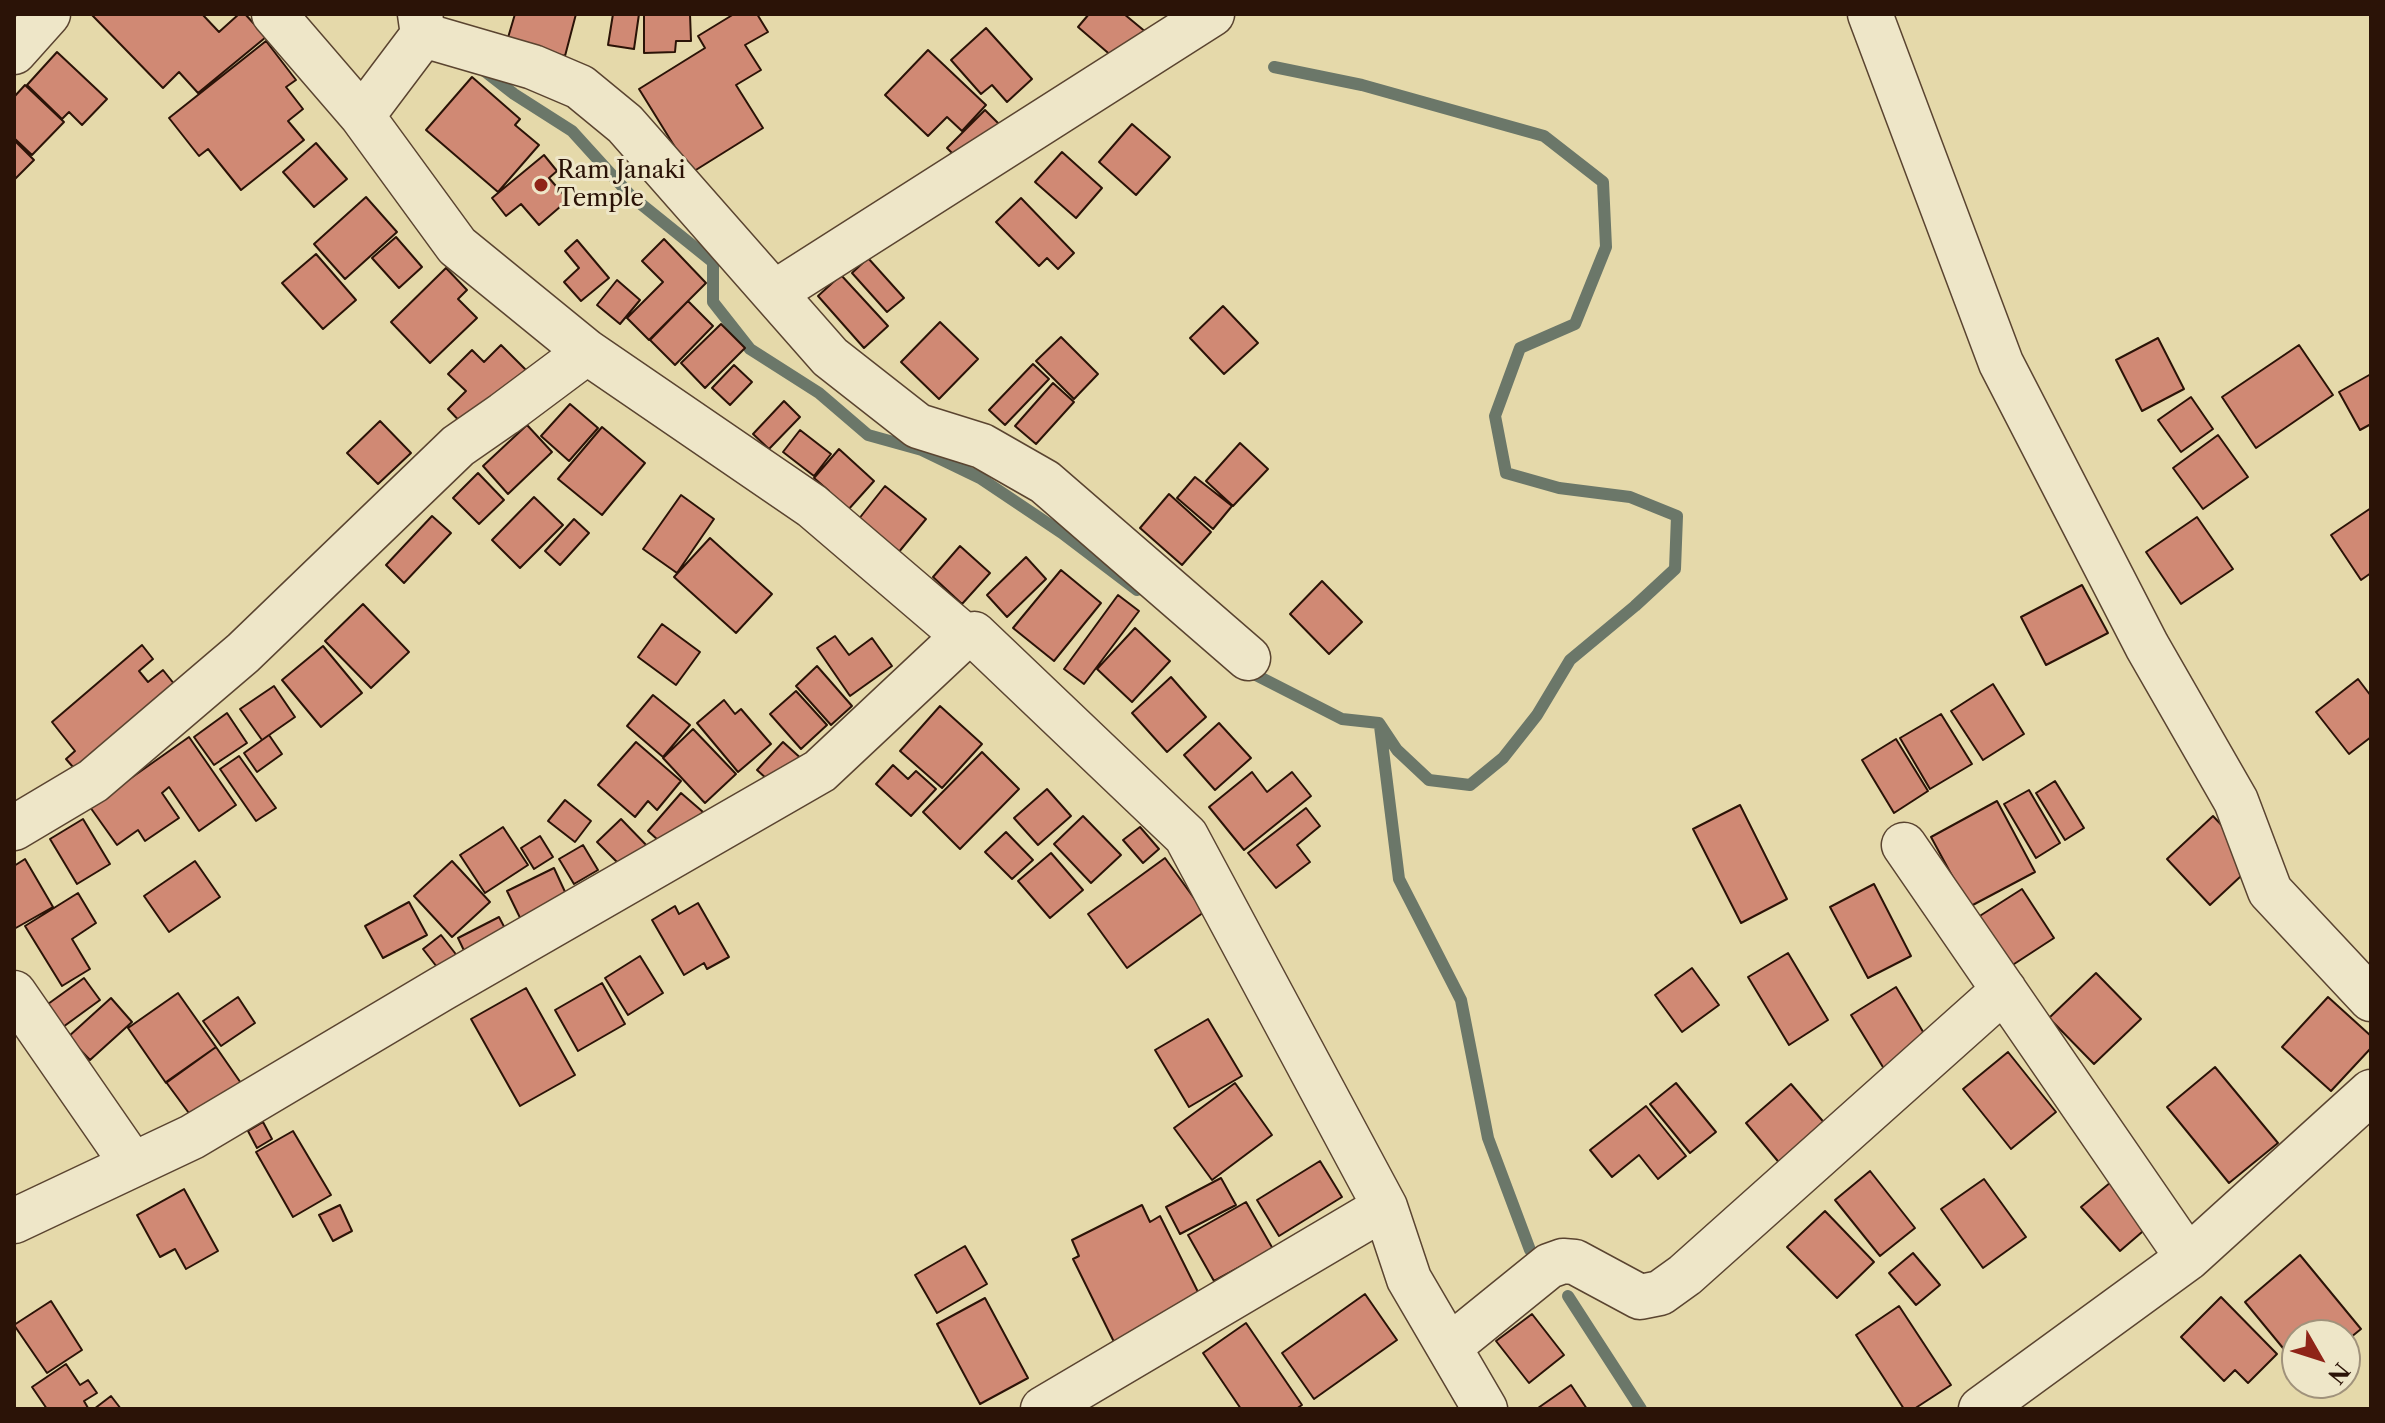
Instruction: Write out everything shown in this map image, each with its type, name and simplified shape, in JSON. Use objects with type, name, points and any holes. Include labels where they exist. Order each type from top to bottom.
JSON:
[{"type":"street","points":[[14,52],[48,14]]},
{"type":"street","points":[[274,14],[362,116],[457,246],[587,352],[812,506],[964,636]]},
{"type":"street","points":[[774,293],[1212,14]]},
{"type":"street","points":[[1870,14],[2001,363],[2147,646],[2236,801],[2270,891],[2371,999]]},
{"type":"street","points":[[362,116],[422,24],[580,87],[625,124],[830,357],[918,426],[982,446],[1045,482],[1248,658]]},
{"type":"street","points":[[14,828],[93,781],[243,653],[458,446],[587,352]]},
{"type":"street","points":[[14,1221],[192,1137],[441,989],[820,771],[964,636],[974,634],[1186,836],[1385,1207],[1409,1279],[1485,1409]]},
{"type":"street","points":[[1904,845],[2188,1258]]},
{"type":"street","points":[[1449,1347],[1549,1266],[1563,1261],[1575,1262],[1640,1297],[1660,1293],[1685,1275],[2004,990]]},
{"type":"street","points":[[14,993],[133,1165]]},
{"type":"street","points":[[1981,1409],[2188,1258],[2371,1092]]},
{"type":"street","points":[[1043,1409],[1385,1207]]},
{"type":"building","points":[[91,14],[202,14],[219,32],[239,14],[245,14],[266,37],[198,93],[179,72],[163,88]]},
{"type":"building","points":[[515,14],[576,14],[565,56],[507,41]]},
{"type":"building","points":[[613,14],[639,14],[634,49],[608,45]]},
{"type":"building","points":[[644,14],[690,14],[691,41],[676,41],[675,52],[644,53]]},
{"type":"building","points":[[734,14],[757,14],[768,32],[745,45],[761,70],[736,85],[763,128],[691,173],[639,89],[705,48],[698,36]]},
{"type":"building","points":[[1089,14],[1124,14],[1147,33],[1121,64],[1078,27]]},
{"type":"building","points":[[986,28],[1032,79],[1007,102],[992,85],[981,94],[951,60]]},
{"type":"building","points":[[266,41],[296,80],[286,87],[303,109],[288,121],[304,140],[241,190],[208,149],[199,156],[169,118]]},
{"type":"building","points":[[928,50],[986,105],[962,131],[947,117],[928,136],[885,95]]},
{"type":"building","points":[[57,52],[107,99],[82,125],[69,112],[62,119],[27,85]]},
{"type":"building","points":[[472,77],[520,119],[515,125],[539,145],[498,192],[426,130]]},
{"type":"building","points":[[25,85],[64,122],[32,155],[14,138],[14,97]]},
{"type":"building","points":[[985,110],[1004,129],[966,167],[947,148]]},
{"type":"building","points":[[1132,124],[1170,157],[1136,195],[1099,162]]},
{"type":"building","points":[[14,140],[34,160],[14,180]]},
{"type":"building","points":[[316,143],[347,179],[314,207],[283,172]]},
{"type":"building","points":[[1062,152],[1102,188],[1076,218],[1035,182]]},
{"type":"building","points":[[544,155],[557,171],[549,178],[568,200],[539,225],[521,204],[506,216],[492,198]]},
{"type":"building","points":[[366,197],[397,232],[345,279],[314,244]]},
{"type":"building","points":[[1021,198],[1074,253],[1058,269],[1047,258],[1039,266],[996,222]]},
{"type":"building","points":[[396,237],[422,267],[399,288],[372,258]]},
{"type":"building","points":[[664,239],[706,283],[649,340],[627,318],[663,282],[642,261]]},
{"type":"building","points":[[577,240],[609,278],[581,301],[564,282],[579,268],[565,251]]},
{"type":"building","points":[[316,254],[356,300],[323,329],[282,283]]},
{"type":"building","points":[[868,258],[904,298],[887,312],[852,273]]},
{"type":"building","points":[[446,268],[467,290],[458,299],[477,318],[430,363],[391,322]]},
{"type":"building","points":[[841,275],[888,326],[864,348],[818,296]]},
{"type":"building","points":[[617,280],[640,300],[620,324],[597,305]]},
{"type":"building","points":[[688,301],[713,326],[675,365],[650,340]]},
{"type":"building","points":[[1223,306],[1258,343],[1224,374],[1190,338]]},
{"type":"building","points":[[940,322],[978,359],[939,399],[901,362]]},
{"type":"building","points":[[721,324],[745,348],[705,388],[681,363]]},
{"type":"building","points":[[1061,337],[1098,374],[1074,399],[1036,361]]},
{"type":"building","points":[[2158,338],[2184,389],[2142,411],[2116,360]]},
{"type":"building","points":[[501,345],[526,370],[467,429],[448,409],[466,391],[448,374],[472,350],[484,362]]},
{"type":"building","points":[[2299,345],[2333,395],[2256,448],[2222,397]]},
{"type":"building","points":[[1033,364],[1049,379],[1005,425],[989,410]]},
{"type":"building","points":[[734,365],[752,382],[730,405],[712,388]]},
{"type":"building","points":[[2371,374],[2371,424],[2360,430],[2339,392]]},
{"type":"building","points":[[1053,383],[1074,402],[1036,444],[1015,426]]},
{"type":"building","points":[[2191,397],[2213,429],[2181,452],[2158,420]]},
{"type":"building","points":[[784,401],[800,417],[769,449],[753,434]]},
{"type":"building","points":[[570,404],[598,428],[569,461],[541,436]]},
{"type":"building","points":[[380,421],[411,453],[378,484],[347,453]]},
{"type":"building","points":[[527,425],[552,452],[508,494],[483,466]]},
{"type":"building","points":[[602,427],[645,463],[602,515],[558,479]]},
{"type":"building","points":[[800,430],[831,454],[814,476],[783,452]]},
{"type":"building","points":[[2218,435],[2248,477],[2203,509],[2173,468]]},
{"type":"building","points":[[1240,443],[1268,469],[1233,506],[1206,481]]},
{"type":"building","points":[[839,449],[874,481],[839,520],[819,502],[829,491],[814,478]]},
{"type":"building","points":[[478,473],[504,500],[479,524],[453,498]]},
{"type":"building","points":[[1195,477],[1232,506],[1213,529],[1177,498]]},
{"type":"building","points":[[885,486],[926,519],[898,553],[858,520]]},
{"type":"building","points":[[1169,494],[1211,532],[1182,565],[1140,528]]},
{"type":"building","points":[[681,495],[714,519],[677,573],[643,549]]},
{"type":"building","points":[[534,497],[563,525],[520,568],[492,540]]},
{"type":"building","points":[[2371,508],[2371,573],[2361,580],[2331,535]]},
{"type":"building","points":[[432,516],[451,533],[404,583],[386,565]]},
{"type":"building","points":[[2197,517],[2233,569],[2181,604],[2146,552]]},
{"type":"building","points":[[574,519],[589,533],[560,565],[545,551]]},
{"type":"building","points":[[710,538],[772,594],[736,633],[674,577]]},
{"type":"building","points":[[960,546],[990,573],[962,604],[933,577]]},
{"type":"building","points":[[1026,557],[1046,579],[1007,617],[987,595]]},
{"type":"building","points":[[1061,570],[1101,603],[1054,661],[1013,628]]},
{"type":"building","points":[[1322,581],[1362,622],[1329,654],[1290,614]]},
{"type":"building","points":[[2082,585],[2108,633],[2046,665],[2021,617]]},
{"type":"building","points":[[1118,595],[1139,611],[1084,684],[1064,669]]},
{"type":"building","points":[[363,604],[409,652],[371,688],[325,641]]},
{"type":"building","points":[[662,624],[700,652],[676,685],[638,657]]},
{"type":"building","points":[[1135,628],[1170,661],[1132,702],[1097,669]]},
{"type":"building","points":[[835,636],[849,655],[872,638],[892,666],[850,696],[817,648]]},
{"type":"building","points":[[142,645],[153,659],[139,671],[148,682],[163,670],[179,690],[79,774],[66,759],[75,751],[52,722]]},
{"type":"building","points":[[323,646],[362,693],[321,727],[282,680]]},
{"type":"building","points":[[817,666],[852,706],[831,725],[796,686]]},
{"type":"building","points":[[1171,677],[1206,717],[1167,752],[1132,713]]},
{"type":"building","points":[[2358,679],[2371,696],[2371,737],[2349,754],[2316,712]]},
{"type":"building","points":[[1993,684],[2024,734],[1983,760],[1951,711]]},
{"type":"building","points":[[274,686],[295,717],[262,740],[240,709]]},
{"type":"building","points":[[796,691],[827,725],[801,749],[770,714]]},
{"type":"building","points":[[653,695],[690,725],[663,757],[627,726]]},
{"type":"building","points":[[724,700],[735,714],[741,709],[771,744],[738,772],[697,723]]},
{"type":"building","points":[[940,706],[982,744],[942,788],[900,751]]},
{"type":"building","points":[[227,713],[247,743],[214,765],[194,737]]},
{"type":"building","points":[[1941,714],[1972,764],[1930,789],[1900,738]]},
{"type":"building","points":[[1219,723],[1251,758],[1215,790],[1184,755]]},
{"type":"building","points":[[693,729],[736,774],[705,803],[663,758]]},
{"type":"building","points":[[269,735],[282,754],[257,772],[244,753]]},
{"type":"building","points":[[189,737],[236,805],[199,831],[169,787],[162,793],[179,818],[145,841],[138,830],[117,845],[90,807]]},
{"type":"building","points":[[1896,739],[1928,791],[1894,813],[1862,760]]},
{"type":"building","points":[[636,742],[681,781],[657,810],[648,801],[635,817],[598,785]]},
{"type":"building","points":[[783,742],[805,762],[779,790],[757,770]]},
{"type":"building","points":[[982,752],[1019,789],[960,849],[923,812]]},
{"type":"building","points":[[239,756],[276,808],[256,821],[220,769]]},
{"type":"building","points":[[893,765],[908,779],[916,771],[936,789],[911,816],[876,784]]},
{"type":"building","points":[[1252,772],[1267,792],[1292,772],[1311,796],[1244,850],[1209,807]]},
{"type":"building","points":[[2055,781],[2084,828],[2065,840],[2036,793]]},
{"type":"building","points":[[1047,789],[1071,816],[1038,845],[1014,818]]},
{"type":"building","points":[[2029,790],[2060,843],[2036,858],[2004,804]]},
{"type":"building","points":[[681,793],[703,812],[669,850],[648,831]]},
{"type":"building","points":[[565,800],[591,821],[575,842],[548,821]]},
{"type":"building","points":[[1997,801],[2035,872],[1969,907],[1931,837]]},
{"type":"building","points":[[1740,805],[1787,899],[1741,923],[1693,829]]},
{"type":"building","points":[[1306,808],[1320,826],[1297,845],[1310,862],[1276,888],[1248,853]]},
{"type":"building","points":[[1083,816],[1121,855],[1091,883],[1054,844]]},
{"type":"building","points":[[2213,816],[2256,862],[2210,905],[2167,859]]},
{"type":"building","points":[[83,819],[110,864],[77,884],[50,839]]},
{"type":"building","points":[[621,819],[651,850],[628,873],[597,842]]},
{"type":"building","points":[[503,827],[528,865],[485,893],[460,855]]},
{"type":"building","points":[[1140,827],[1159,849],[1143,863],[1123,840]]},
{"type":"building","points":[[1006,832],[1033,860],[1012,879],[985,852]]},
{"type":"building","points":[[540,836],[553,857],[534,869],[521,848]]},
{"type":"building","points":[[583,845],[598,870],[574,884],[559,859]]},
{"type":"building","points":[[1051,853],[1083,890],[1050,918],[1018,881]]},
{"type":"building","points":[[1165,858],[1204,912],[1127,968],[1088,914]]},
{"type":"building","points":[[25,859],[53,907],[14,929],[14,866]]},
{"type":"building","points":[[195,861],[220,897],[169,932],[144,896]]},
{"type":"building","points":[[452,861],[490,902],[452,937],[414,896]]},
{"type":"building","points":[[554,868],[572,907],[526,930],[507,891]]},
{"type":"building","points":[[1874,884],[1911,956],[1868,978],[1830,907]]},
{"type":"building","points":[[2022,889],[2054,938],[2008,968],[1975,919]]},
{"type":"building","points":[[78,893],[96,923],[72,939],[90,969],[62,986],[25,926]]},
{"type":"building","points":[[409,902],[427,935],[383,958],[365,926]]},
{"type":"building","points":[[698,903],[729,957],[707,969],[704,963],[684,975],[652,920],[675,906],[679,914]]},
{"type":"building","points":[[499,917],[511,940],[469,961],[458,938]]},
{"type":"building","points":[[441,935],[465,966],[447,980],[423,949]]},
{"type":"building","points":[[1788,953],[1828,1020],[1789,1045],[1748,977]]},
{"type":"building","points":[[640,956],[663,993],[628,1015],[605,978]]},
{"type":"building","points":[[1692,968],[1719,1005],[1682,1032],[1655,995]]},
{"type":"building","points":[[2096,973],[2141,1019],[2094,1064],[2049,1018]]},
{"type":"building","points":[[84,978],[100,1000],[63,1027],[48,1004]]},
{"type":"building","points":[[602,983],[625,1024],[578,1051],[555,1010]]},
{"type":"building","points":[[1896,987],[1931,1045],[1886,1072],[1851,1015]]},
{"type":"building","points":[[526,988],[575,1075],[520,1106],[471,1019]]},
{"type":"building","points":[[178,993],[216,1047],[166,1083],[128,1028]]},
{"type":"building","points":[[238,997],[255,1023],[221,1046],[203,1021]]},
{"type":"building","points":[[2328,997],[2371,1036],[2371,1048],[2331,1091],[2282,1047]]},
{"type":"building","points":[[111,998],[132,1022],[90,1060],[68,1037]]},
{"type":"building","points":[[1208,1019],[1242,1076],[1189,1107],[1155,1050]]},
{"type":"building","points":[[216,1047],[243,1086],[194,1120],[166,1082]]},
{"type":"building","points":[[2008,1052],[2056,1112],[2011,1149],[1963,1089]]},
{"type":"building","points":[[2215,1067],[2278,1143],[2229,1183],[2167,1107]]},
{"type":"building","points":[[1235,1083],[1272,1135],[1212,1180],[1174,1128]]},
{"type":"building","points":[[1676,1083],[1716,1132],[1690,1153],[1650,1104]]},
{"type":"building","points":[[1791,1084],[1833,1133],[1787,1172],[1746,1123]]},
{"type":"building","points":[[1646,1106],[1686,1156],[1658,1179],[1639,1155],[1612,1177],[1590,1150]]},
{"type":"building","points":[[263,1122],[272,1139],[257,1148],[248,1131]]},
{"type":"building","points":[[293,1131],[331,1195],[293,1217],[256,1152]]},
{"type":"building","points":[[1320,1161],[1342,1197],[1279,1236],[1257,1200]]},
{"type":"building","points":[[1870,1171],[1915,1228],[1880,1256],[1835,1200]]},
{"type":"building","points":[[1221,1178],[1236,1205],[1180,1234],[1166,1207]]},
{"type":"building","points":[[1984,1179],[2026,1237],[1983,1268],[1941,1209]]},
{"type":"building","points":[[2111,1182],[2149,1226],[2120,1251],[2081,1207]]},
{"type":"building","points":[[184,1189],[218,1251],[186,1269],[175,1249],[160,1257],[137,1215]]},
{"type":"building","points":[[1246,1202],[1273,1249],[1214,1281],[1188,1235]]},
{"type":"building","points":[[340,1205],[352,1231],[333,1241],[319,1215]]},
{"type":"building","points":[[1142,1205],[1150,1222],[1160,1216],[1205,1306],[1118,1350],[1073,1259],[1079,1256],[1072,1240]]},
{"type":"building","points":[[1825,1211],[1874,1262],[1837,1298],[1787,1247]]},
{"type":"building","points":[[965,1246],[987,1284],[937,1313],[915,1275]]},
{"type":"building","points":[[1913,1253],[1940,1285],[1916,1305],[1889,1273]]},
{"type":"building","points":[[2300,1255],[2353,1319],[2281,1319],[2281,1346],[2245,1302]]},
{"type":"building","points":[[1365,1294],[1397,1340],[1314,1399],[1282,1353]]},
{"type":"building","points":[[2221,1297],[2277,1354],[2248,1383],[2235,1370],[2224,1381],[2181,1337]]},
{"type":"building","points":[[985,1298],[1028,1378],[980,1404],[937,1324]]},
{"type":"building","points":[[51,1301],[82,1350],[47,1373],[14,1325]]},
{"type":"building","points":[[1899,1306],[1951,1385],[1914,1409],[1904,1409],[1856,1335]]},
{"type":"building","points":[[1532,1314],[1564,1355],[1529,1383],[1496,1341]]},
{"type":"building","points":[[1246,1323],[1302,1405],[1296,1409],[1241,1409],[1203,1353]]},
{"type":"building","points":[[66,1364],[80,1385],[88,1380],[97,1393],[84,1401],[87,1409],[47,1409],[32,1387]]},
{"type":"building","points":[[1571,1385],[1587,1409],[1538,1408]]},
{"type":"building","points":[[111,1396],[121,1409],[94,1409]]},
{"type":"waterway","points":[[1244,669],[1342,719],[1379,723],[1397,750],[1429,780],[1470,785],[1503,758],[1537,715],[1570,660],[1675,569],[1677,516],[1630,497],[1559,488],[1506,473],[1495,416],[1520,348],[1575,324],[1606,247],[1603,182],[1544,136],[1362,85],[1274,67]]},
{"type":"waterway","points":[[482,69],[514,94],[572,131],[631,196],[713,262],[713,302],[750,349],[819,393],[868,435],[922,450],[980,478],[1062,533],[1137,590]]},
{"type":"waterway","points":[[1380,726],[1399,879],[1461,1000],[1488,1138],[1530,1250]]},
{"type":"waterway","points":[[1568,1296],[1641,1409]]},
{"type":"place","name":"Ram Janaki Temple","points":[[541,185]]}]
